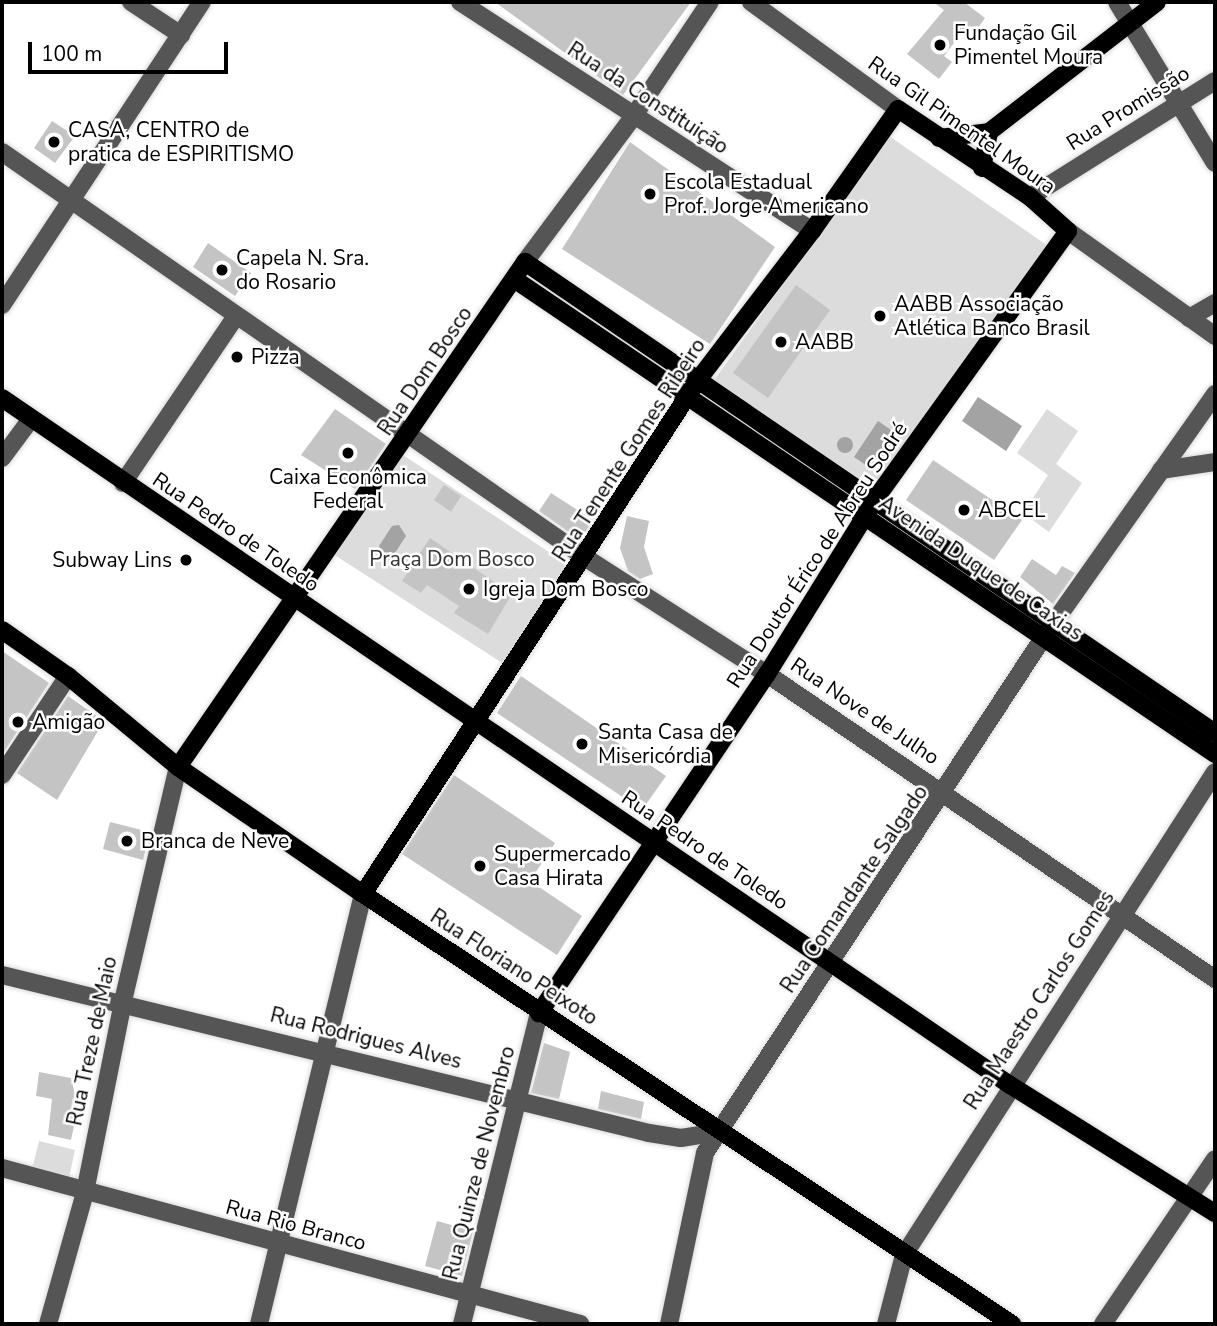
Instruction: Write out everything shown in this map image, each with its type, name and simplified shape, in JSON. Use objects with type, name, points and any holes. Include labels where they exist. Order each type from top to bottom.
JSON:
[{"type":"main road","points":[[939,138],[989,132],[1157,2]]},
{"type":"main road","name":"Rua Gil Pimentel Moura","points":[[898,109],[982,169],[1030,198],[1068,231]]},
{"type":"main road","name":"Rua Tenente Gomes Ribeiro","points":[[363,894],[473,722],[586,558],[698,380],[812,231],[898,109]]},
{"type":"main road","points":[[982,169],[989,132]]},
{"type":"main road","name":"Rua Doutor Érico de Abreu Sodré","points":[[539,1013],[767,674],[875,500],[1068,231]]},
{"type":"main road","name":"Rua Dom Bosco","points":[[178,767],[410,435],[525,262]]},
{"type":"main road","name":"Avenida Duque de Caxias","points":[[525,262],[1215,733]]},
{"type":"main road","name":"Avenida Duque de Caxias","points":[[514,279],[1215,754]]},
{"type":"main road","name":"Rua Pedro de Toledo","points":[[2,398],[473,722],[833,962],[1010,1085],[1215,1213]]},
{"type":"main road","name":"Rua Floriano Peixoto","points":[[2,631],[68,676],[178,767],[363,894],[904,1255],[1012,1324]]},
{"type":"street","points":[[131,2],[181,35]]},
{"type":"street","points":[[2,304],[202,2]]},
{"type":"street","name":"Rua da Constituição","points":[[460,2],[812,231]]},
{"type":"street","name":"Rua Dom Bosco","points":[[525,262],[633,117],[710,2]]},
{"type":"street","name":"Rua Gil Pimentel Moura","points":[[751,2],[898,109]]},
{"type":"street","points":[[1117,2],[1181,100],[1215,163]]},
{"type":"street","name":"Rua Promissão","points":[[1030,198],[1181,100],[1215,81]]},
{"type":"street","name":"Rua Nove de Julho","points":[[2,152],[586,558],[945,793],[1215,979]]},
{"type":"street","name":"Rua Gil Pimentel Moura","points":[[1068,231],[1215,336]]},
{"type":"street","points":[[1189,317],[1215,303]]},
{"type":"street","points":[[123,482],[236,316]]},
{"type":"street","name":"Rua Comandante Salgado","points":[[669,1324],[705,1153],[945,793],[1043,638],[1215,394]]},
{"type":"street","points":[[2,458],[31,419]]},
{"type":"street","points":[[1161,470],[1215,462]]},
{"type":"street","points":[[2,775],[68,676]]},
{"type":"street","points":[[1196,741],[1215,744]]},
{"type":"street","name":"Rua Treze de Maio","points":[[48,1324],[85,1192],[123,1001],[178,767]]},
{"type":"street","name":"Rua Maestro Carlos Gomes","points":[[886,1324],[904,1255],[1010,1085],[1215,772]]},
{"type":"street","points":[[259,1324],[280,1245],[322,1050],[363,894]]},
{"type":"street","name":"Rua Rodrigues Alves","points":[[2,975],[123,1001],[649,1133],[681,1138],[720,1132]]},
{"type":"street","name":"Rua Quinze de Novembro","points":[[462,1324],[520,1100],[539,1013]]},
{"type":"street","points":[[1103,1324],[1215,1159]]},
{"type":"street","name":"Rua Rio Branco","points":[[2,1168],[580,1324]]},
{"type":"green space","name":"AABB Associação Atlética Banco Brasil","points":[[889,136],[1048,246],[874,498],[710,386]]},
{"type":"green space","points":[[1047,409],[1078,431],[1056,464],[1082,483],[1049,532],[1023,513],[1048,475],[1017,453]]},
{"type":"green space","name":"Praça Dom Bosco","points":[[403,455],[573,568],[507,666],[333,554]]},
{"type":"green space","points":[[39,1141],[75,1150],[69,1178],[32,1169]]},
{"type":"shaded area","points":[[978,397],[1022,426],[1006,451],[962,421]]},
{"type":"shaded area","points":[[878,421],[897,434],[873,470],[854,457]]},
{"type":"shaded area","points":[[845,437],[853,445],[845,453],[837,445]]},
{"type":"shaded area","points":[[399,525],[406,536],[393,556],[385,557],[379,546],[392,526]]},
{"type":"building","points":[[495,2],[691,2],[623,95]]},
{"type":"building","points":[[933,2],[964,2],[985,18],[975,32],[967,26],[944,56],[952,62],[939,79],[907,54],[944,10]]},
{"type":"building","name":"CASA, CENTRO de pratica de ESPIRITISMO","points":[[52,121],[75,136],[55,163],[34,148]]},
{"type":"building","name":"Escola Estadual Prof. Jorge Americano","points":[[630,142],[775,247],[710,344],[562,249]]},
{"type":"building","name":"Capela N. Sra. do Rosario","points":[[208,243],[251,273],[235,296],[193,267]]},
{"type":"building","name":"AABB","points":[[796,285],[830,310],[768,398],[733,373]]},
{"type":"building","name":"Caixa Econômica Federal","points":[[335,409],[386,444],[355,489],[301,455]]},
{"type":"building","name":"ABCEL","points":[[933,460],[1022,520],[994,560],[906,500]]},
{"type":"building","points":[[444,485],[461,496],[451,512],[434,500]]},
{"type":"building","points":[[551,493],[593,520],[580,540],[539,511]]},
{"type":"building","points":[[627,516],[649,521],[644,547],[653,574],[640,579],[628,571],[620,548]]},
{"type":"building","name":"Igreja Dom Bosco","points":[[430,538],[512,594],[488,634],[454,613],[459,606],[427,585],[421,593],[402,581]]},
{"type":"building","points":[[1032,559],[1056,575],[1062,566],[1075,573],[1053,604],[1020,577]]},
{"type":"building","name":"Amigão","points":[[2,651],[49,683],[2,755]]},
{"type":"building","name":"Santa Casa de Misericórdia","points":[[521,676],[666,776],[642,810],[497,713]]},
{"type":"building","points":[[68,696],[104,721],[57,800],[17,773]]},
{"type":"building","name":"Supermercado Casa Hirata","points":[[454,775],[555,843],[530,881],[582,916],[557,955],[402,854]]},
{"type":"building","name":"Branca de Neve","points":[[110,822],[150,832],[143,860],[103,849]]},
{"type":"building","points":[[544,1043],[570,1052],[559,1099],[531,1093]]},
{"type":"building","points":[[39,1072],[71,1078],[78,1107],[71,1140],[48,1135],[52,1099],[36,1096]]},
{"type":"building","points":[[601,1091],[644,1102],[641,1119],[598,1109]]},
{"type":"building","points":[[437,1221],[473,1231],[462,1276],[425,1266]]},
{"type":"place","name":"Fundação Gil Pimentel Moura","points":[[940,45]]},
{"type":"place","name":"CASA, CENTRO de pratica de ESPIRITISMO","points":[[54,142]]},
{"type":"place","name":"Escola Estadual Prof. Jorge Americano","points":[[650,194]]},
{"type":"place","name":"Capela N. Sra. do Rosario","points":[[222,270]]},
{"type":"place","name":"AABB Associação Atlética Banco Brasil","points":[[880,316]]},
{"type":"place","name":"AABB","points":[[781,342]]},
{"type":"place","name":"Pizza","points":[[237,357]]},
{"type":"place","name":"Caixa Econômica Federal","points":[[348,453]]},
{"type":"place","name":"ABCEL","points":[[964,510]]},
{"type":"place","name":"Subway Lins","points":[[186,560]]},
{"type":"place","name":"Igreja Dom Bosco","points":[[469,589]]},
{"type":"place","name":"Amigão","points":[[18,722]]},
{"type":"place","name":"Santa Casa de Misericórdia","points":[[582,744]]},
{"type":"place","name":"Branca de Neve","points":[[127,841]]},
{"type":"place","name":"Supermercado Casa Hirata","points":[[480,866]]}]
